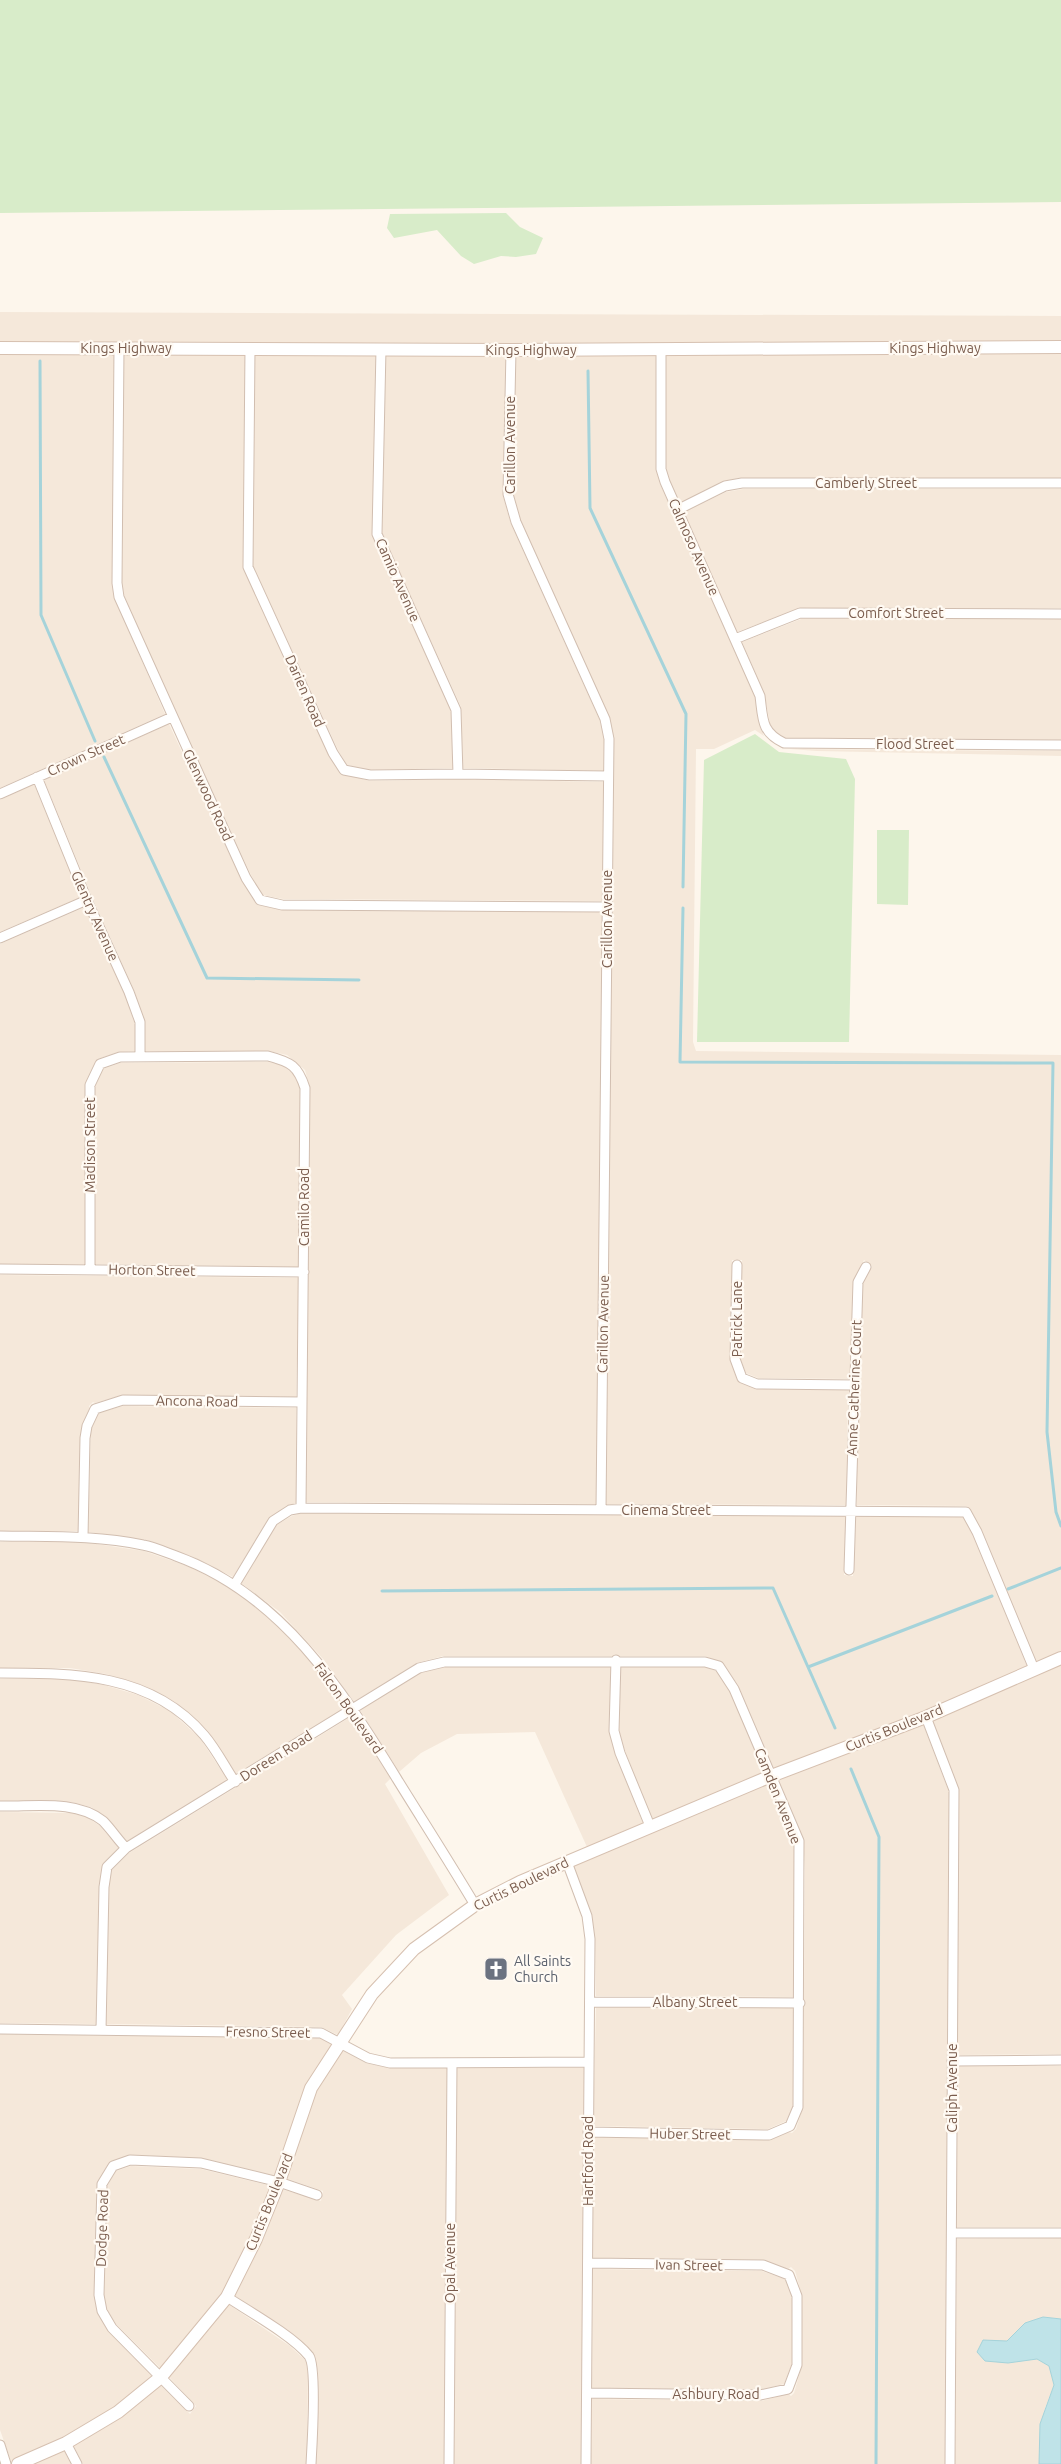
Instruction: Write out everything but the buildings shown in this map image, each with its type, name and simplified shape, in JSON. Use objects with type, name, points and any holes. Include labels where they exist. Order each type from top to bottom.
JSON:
[{"type":"street","name":"Kings Highway","points":[[0,348],[511,350],[1061,348]]},
{"type":"street","name":"Glenwood Road","points":[[119,348],[117,583],[119,596],[246,878],[260,900],[282,904],[608,907]]},
{"type":"street","name":"Darien Road","points":[[250,349],[248,567],[334,753],[344,770],[370,776],[458,774],[608,776]]},
{"type":"street","name":"Camio Avenue","points":[[381,349],[377,534],[456,710],[458,774]]},
{"type":"street","name":"Calmoso Avenue","points":[[662,349],[662,469],[665,482],[760,696],[765,726],[770,737]]},
{"type":"street","name":"Carillon Avenue","points":[[511,350],[508,494],[516,522],[605,719],[609,739],[601,1510]]},
{"type":"street","name":"Camberly Street","points":[[677,510],[725,486],[742,483],[1061,483]]},
{"type":"street","name":"Comfort Street","points":[[735,639],[800,613],[1061,614]]},
{"type":"street","name":"Crown Street","points":[[0,794],[172,717]]},
{"type":"street","name":"Flood Street","points":[[770,737],[784,743],[1061,746]]},
{"type":"street","name":"Glentry Avenue","points":[[37,777],[87,900],[129,992],[140,1022],[140,1057]]},
{"type":"street","points":[[0,938],[87,900]]},
{"type":"street","name":"Camilo Road","points":[[140,1057],[268,1056],[284,1060],[300,1072],[305,1088],[301,1508]]},
{"type":"street","name":"Madison Street","points":[[90,1269],[90,1085],[100,1064],[120,1057],[140,1057]]},
{"type":"street","name":"Patrick Lane","points":[[737,1265],[735,1359],[742,1378],[757,1384],[854,1384]]},
{"type":"street","name":"Anne Catherine Court","points":[[849,1570],[858,1282],[866,1267]]},
{"type":"street","name":"Horton Street","points":[[0,1269],[304,1272]]},
{"type":"street","name":"Ancona Road","points":[[83,1537],[87,1426],[95,1409],[122,1400],[301,1402]]},
{"type":"street","name":"Cinema Street","points":[[235,1584],[273,1521],[290,1510],[301,1508],[966,1512],[977,1532],[1034,1669]]},
{"type":"street","name":"Falcon Boulevard","points":[[0,1536],[83,1537],[145,1545],[192,1562],[235,1584],[276,1616],[321,1665],[353,1708],[476,1905]]},
{"type":"street","name":"Curtis Boulevard","points":[[18,2464],[66,2443],[118,2412],[161,2377],[228,2297],[256,2238],[279,2182],[311,2088],[372,1994],[414,1948],[476,1905],[520,1882],[771,1776],[926,1717],[1061,1658]]},
{"type":"street","points":[[616,1660],[614,1731],[620,1753],[650,1826]]},
{"type":"street","name":"Doreen Road","points":[[101,2030],[104,1887],[107,1867],[126,1848],[419,1668],[444,1662],[616,1660]]},
{"type":"street","name":"Camden Avenue","points":[[616,1660],[705,1662],[719,1666],[734,1689],[799,1841],[800,2003],[798,2107],[790,2126]]},
{"type":"street","points":[[0,1673],[70,1673],[105,1679],[140,1690],[172,1707],[204,1735],[235,1782]]},
{"type":"street","name":"Caliph Avenue","points":[[926,1717],[954,1790],[950,2464]]},
{"type":"street","points":[[0,1806],[71,1807],[89,1812],[104,1822],[126,1848]]},
{"type":"street","name":"Hartford Road","points":[[567,1862],[587,1916],[590,1939],[586,2464]]},
{"type":"street","name":"Albany Street","points":[[591,2002],[800,2003]]},
{"type":"street","name":"Fresno Street","points":[[0,2029],[321,2033],[368,2058],[390,2063],[589,2062]]},
{"type":"street","points":[[952,2061],[1061,2060]]},
{"type":"street","name":"Opal Avenue","points":[[449,2464],[452,2063]]},
{"type":"street","name":"Huber Street","points":[[588,2132],[769,2135],[790,2126]]},
{"type":"street","name":"Dodge Road","points":[[190,2406],[112,2328],[102,2311],[99,2295],[102,2184],[113,2166],[130,2160],[201,2163],[279,2182],[317,2195]]},
{"type":"street","points":[[952,2233],[1061,2233]]},
{"type":"street","name":"Ivan Street","points":[[588,2263],[763,2265],[789,2275]]},
{"type":"street","name":"Ashbury Road","points":[[587,2393],[760,2395],[788,2388],[797,2365],[798,2296],[789,2275]]},
{"type":"street","points":[[228,2297],[293,2341],[310,2358],[313,2374],[312,2464]]},
{"type":"street","points":[[66,2443],[77,2464]]},
{"type":"street","points":[[0,2445],[6,2464]]},
{"type":"shaded area","points":[[0,312],[1061,316],[1061,342],[0,343]]},
{"type":"shaded area","points":[[1061,353],[1061,478],[742,478],[723,481],[680,503],[669,481],[666,468],[666,355]]},
{"type":"shaded area","points":[[0,354],[114,354],[112,585],[115,599],[165,714],[0,788]]},
{"type":"shaded area","points":[[124,354],[245,354],[244,569],[329,756],[340,773],[370,781],[458,779],[603,782],[603,901],[283,899],[262,895],[176,715],[124,595],[122,583]]},
{"type":"shaded area","points":[[255,354],[376,355],[372,534],[451,711],[453,768],[370,770],[347,765],[338,750],[253,566]]},
{"type":"shaded area","points":[[386,355],[506,355],[503,496],[511,524],[600,721],[604,740],[603,771],[463,768],[461,707],[382,533]]},
{"type":"shaded area","points":[[515,355],[657,355],[657,469],[660,484],[755,697],[760,727],[764,736],[755,730],[714,749],[696,749],[693,1042],[696,1051],[1061,1055],[1061,1652],[1036,1662],[981,1529],[970,1509],[966,1506],[857,1505],[856,1434],[862,1283],[872,1266],[864,1260],[853,1282],[850,1379],[758,1378],[746,1373],[740,1358],[742,1260],[732,1260],[730,1359],[737,1380],[757,1389],[849,1390],[847,1505],[606,1504],[614,739],[609,716],[520,520],[513,494]]},
{"type":"shaded area","points":[[743,489],[1061,489],[1061,608],[800,608],[737,632],[684,512],[726,492]]},
{"type":"shaded area","points":[[801,619],[1061,619],[1061,740],[785,738],[774,732],[770,724],[764,693],[742,642]]},
{"type":"shaded area","points":[[169,724],[242,881],[259,905],[282,910],[603,912],[596,1504],[305,1502],[310,1088],[305,1070],[287,1055],[269,1051],[145,1051],[144,1021],[134,990],[92,897],[44,780]]},
{"type":"shaded area","points":[[790,749],[1061,751],[1061,756],[817,751]]},
{"type":"shaded area","points":[[34,784],[81,897],[0,932],[0,800]]},
{"type":"shaded area","points":[[85,907],[125,995],[135,1024],[135,1051],[118,1052],[98,1059],[86,1082],[85,1264],[0,1264],[0,944]]},
{"type":"shaded area","points":[[268,1062],[282,1065],[296,1076],[300,1089],[299,1267],[94,1264],[95,1086],[103,1069],[120,1063]]},
{"type":"shaded area","points":[[0,1275],[299,1278],[296,1397],[123,1395],[93,1402],[89,1406],[90,1409],[82,1425],[78,1531],[0,1531]]},
{"type":"shaded area","points":[[123,1406],[296,1408],[296,1503],[288,1505],[269,1518],[233,1577],[193,1557],[146,1540],[88,1532],[91,1428],[98,1413]]},
{"type":"shaded area","points":[[301,1513],[847,1516],[844,1575],[853,1576],[856,1516],[963,1517],[973,1534],[1027,1666],[924,1712],[773,1769],[738,1685],[723,1663],[705,1656],[443,1656],[417,1663],[354,1702],[324,1660],[280,1612],[241,1583],[276,1525]]},
{"type":"shaded area","points":[[0,1542],[83,1542],[144,1551],[190,1567],[232,1589],[273,1621],[317,1668],[346,1707],[236,1775],[208,1731],[175,1702],[142,1685],[106,1674],[70,1668],[0,1668]]},
{"type":"shaded area","points":[[1061,1664],[1061,2054],[957,2055],[959,1790],[932,1720]]},
{"type":"shaded area","points":[[611,1666],[610,1733],[616,1755],[643,1823],[587,1847],[535,1732],[457,1734],[421,1753],[399,1772],[360,1710],[421,1673],[445,1667]]},
{"type":"shaded area","points":[[621,1666],[704,1667],[716,1671],[730,1691],[764,1773],[652,1819],[625,1751],[619,1730]]},
{"type":"shaded area","points":[[0,1679],[70,1679],[104,1685],[138,1695],[170,1711],[200,1738],[228,1781],[127,1841],[106,1817],[91,1807],[71,1802],[0,1801]]},
{"type":"shaded area","points":[[352,1716],[391,1778],[385,1784],[449,1895],[396,1935],[342,1995],[352,2009],[338,2035],[321,2027],[106,2024],[108,1888],[112,1870],[129,1853]]},
{"type":"shaded area","points":[[923,1724],[949,1792],[945,2464],[591,2464],[592,2399],[761,2401],[788,2394],[791,2396],[794,2393],[802,2365],[802,2296],[795,2271],[791,2267],[788,2269],[763,2260],[593,2258],[593,2137],[769,2140],[789,2132],[792,2133],[796,2129],[803,2107],[805,1870],[803,1838],[778,1779]]},
{"type":"shaded area","points":[[768,1783],[794,1842],[795,1997],[596,1996],[595,1939],[592,1915],[573,1865]]},
{"type":"shaded area","points":[[0,1812],[71,1813],[87,1817],[100,1826],[119,1848],[104,1863],[99,1886],[96,2024],[0,2023]]},
{"type":"shaded area","points":[[596,2008],[795,2008],[794,2105],[786,2121],[768,2129],[593,2126]]},
{"type":"shaded area","points":[[0,2034],[320,2038],[332,2044],[276,2176],[201,2158],[130,2155],[109,2163],[97,2184],[94,2295],[97,2312],[109,2332],[153,2376],[116,2407],[64,2438],[11,2461],[0,2430]]},
{"type":"shaded area","points":[[341,2049],[366,2063],[390,2068],[447,2068],[444,2464],[316,2464],[318,2374],[315,2357],[295,2336],[234,2295],[281,2189],[321,2201],[323,2191],[285,2178],[315,2091]]},
{"type":"shaded area","points":[[957,2066],[1061,2066],[1061,2227],[957,2227]]},
{"type":"shaded area","points":[[457,2068],[584,2068],[581,2464],[454,2464]]},
{"type":"shaded area","points":[[131,2166],[201,2169],[272,2186],[252,2236],[224,2294],[161,2369],[116,2324],[106,2308],[104,2295],[107,2186],[116,2171]]},
{"type":"shaded area","points":[[1061,2238],[1061,2319],[1043,2317],[1025,2323],[1007,2341],[997,2341],[1024,2360],[1037,2359],[1049,2366],[1054,2385],[1045,2408],[1039,2464],[955,2464],[957,2239]]},
{"type":"shaded area","points":[[593,2269],[762,2271],[785,2279],[793,2297],[792,2363],[784,2384],[760,2390],[592,2388]]},
{"type":"shaded area","points":[[228,2304],[290,2346],[306,2361],[308,2375],[307,2464],[83,2464],[73,2445],[160,2384],[190,2414],[196,2406],[168,2376]]},
{"type":"shaded area","points":[[64,2450],[71,2464],[32,2464]]},
{"type":"green space","points":[[0,0],[1061,0],[1061,202],[0,213]]},
{"type":"green space","points":[[506,213],[520,227],[543,238],[536,254],[516,257],[501,256],[474,264],[461,256],[437,230],[394,238],[387,228],[390,214]]},
{"type":"green space","points":[[755,734],[779,752],[846,759],[855,779],[849,1042],[697,1042],[704,760]]},
{"type":"green space","points":[[877,830],[909,830],[908,905],[877,904]]},
{"type":"water","points":[[1043,2317],[1061,2319],[1061,2464],[1039,2464],[1040,2424],[1054,2385],[1049,2366],[1037,2359],[1008,2363],[985,2361],[977,2352],[983,2340],[1007,2341],[1025,2323]]},
{"type":"waterway","points":[[40,361],[41,615],[95,741]]},
{"type":"waterway","points":[[588,371],[590,508],[686,714],[683,887]]},
{"type":"waterway","points":[[104,757],[207,978],[359,980]]},
{"type":"waterway","points":[[683,908],[680,1062],[1053,1063],[1047,1432],[1056,1512],[1061,1526]]},
{"type":"waterway","points":[[1008,1589],[1061,1568]]},
{"type":"waterway","points":[[382,1591],[773,1588],[835,1728]]},
{"type":"waterway","points":[[808,1667],[992,1596]]},
{"type":"waterway","points":[[851,1769],[879,1837],[876,2464]]},
{"type":"place","name":"All Saints Church","points":[[496,1969]]}]
